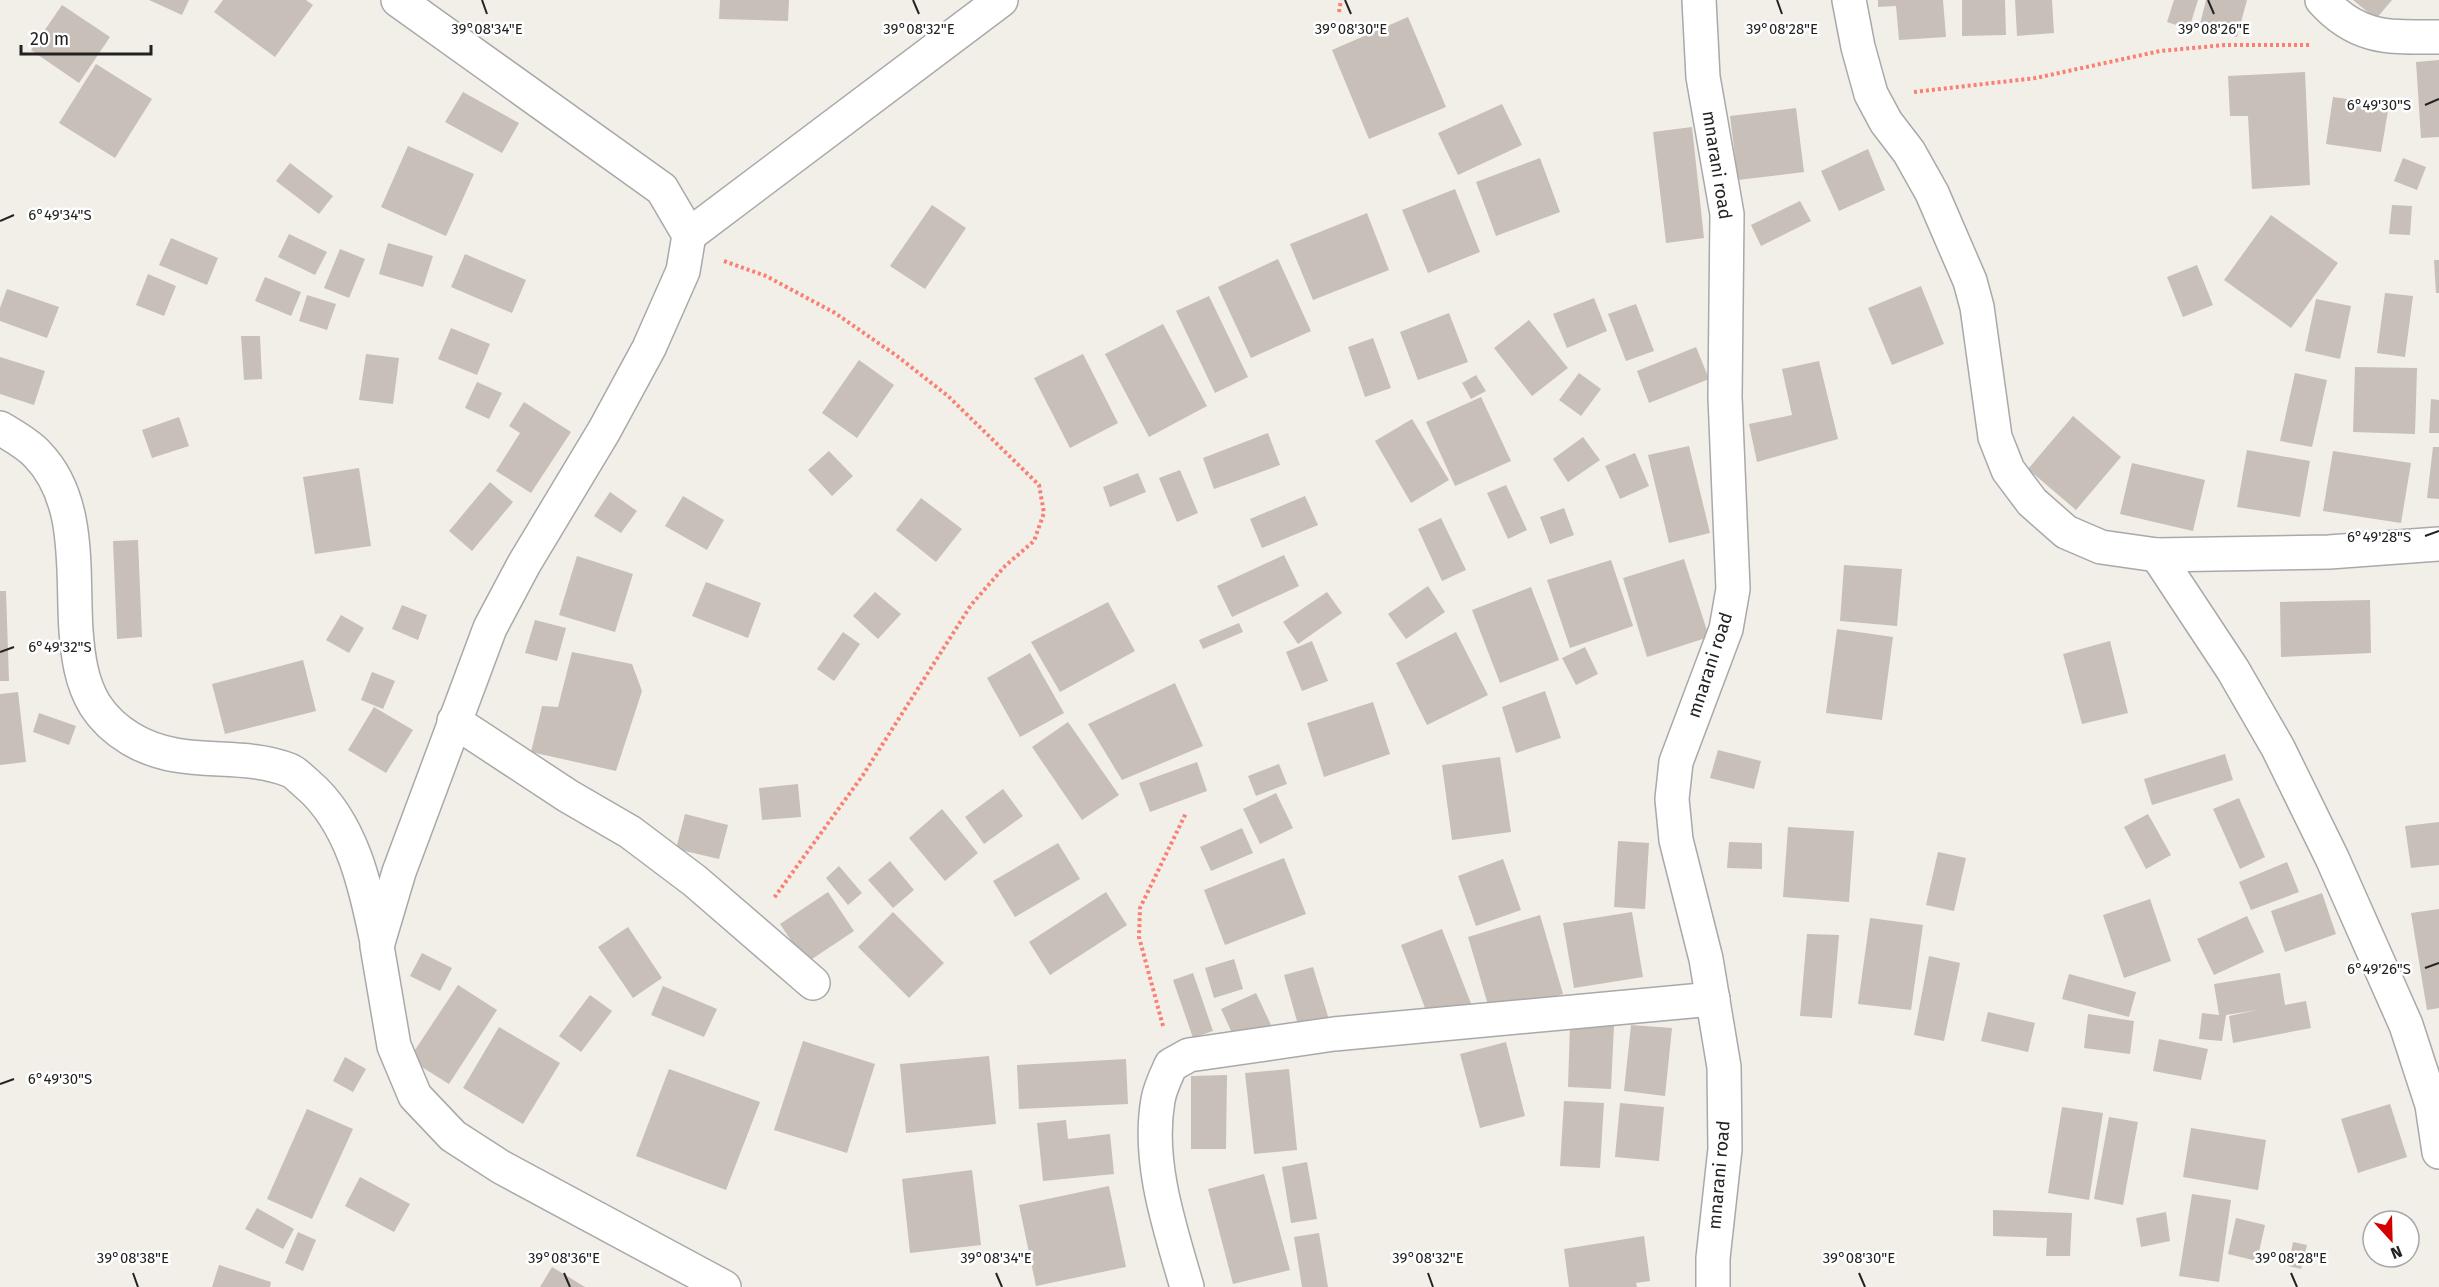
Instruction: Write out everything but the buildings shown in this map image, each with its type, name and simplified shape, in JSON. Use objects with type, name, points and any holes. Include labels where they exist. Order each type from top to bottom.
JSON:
[{"type":"street","points":[[377,946],[399,872],[490,628],[524,564],[604,430],[649,348],[683,271],[688,241],[662,189],[398,0]]},
{"type":"street","points":[[688,241],[1001,0]]},
{"type":"street","name":"mnarani road","points":[[1699,0],[1703,77],[1727,214],[1725,397],[1733,589],[1726,629],[1676,762],[1672,799],[1676,840],[1706,959],[1724,1067],[1725,1149],[1713,1258],[1713,1287]]},
{"type":"street","points":[[1849,0],[1858,47],[1871,94],[1886,123],[1909,152],[1932,193],[1970,281],[1977,307],[1995,437],[2008,470],[2032,502],[2066,532],[2101,547],[2157,555],[2329,552],[2439,544]]},
{"type":"street","points":[[2322,0],[2352,26],[2384,37],[2439,37]]},
{"type":"street","points":[[0,428],[37,454],[60,487],[72,527],[78,663],[95,704],[115,729],[149,750],[191,759],[256,762],[291,770],[313,789],[335,817],[352,850],[367,893],[394,1047],[414,1096],[453,1136],[501,1167],[724,1287]]},
{"type":"street","points":[[2157,555],[2233,670],[2278,748],[2332,858],[2406,1025],[2420,1063],[2432,1106],[2439,1152]]},
{"type":"street","points":[[454,722],[568,796],[630,832],[695,881],[813,983]]},
{"type":"street","points":[[1187,1287],[1161,1196],[1156,1138],[1158,1100],[1171,1065],[1189,1056],[1334,1034],[1713,999]]},
{"type":"path","points":[[1339,12],[1341,0]]},
{"type":"path","points":[[1871,94],[2036,78],[2160,51],[2225,45],[2312,44]]},
{"type":"path","points":[[688,241],[766,276],[835,313],[897,356],[948,396],[1039,485],[1044,513],[1034,541],[1005,566],[971,605],[863,775],[750,930]]},
{"type":"path","points":[[1171,1065],[1139,937],[1140,908],[1186,813]]}]
